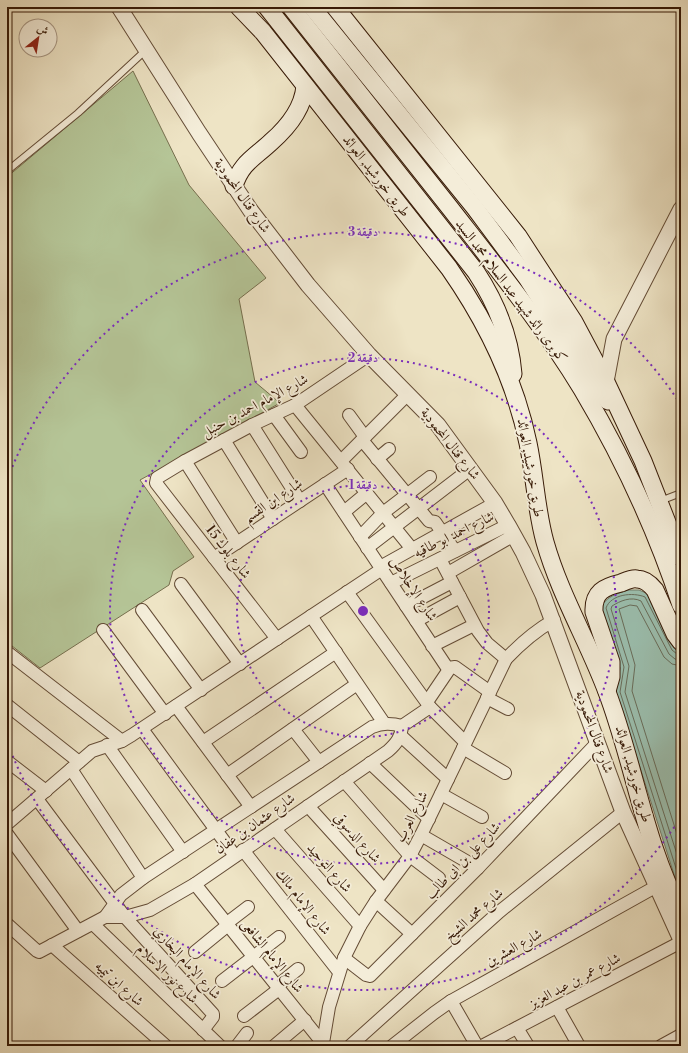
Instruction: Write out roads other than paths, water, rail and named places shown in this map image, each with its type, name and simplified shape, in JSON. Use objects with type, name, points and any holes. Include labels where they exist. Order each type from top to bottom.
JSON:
[{"type":"main road","points":[[239,7],[263,32]]},
{"type":"main road","points":[[257,7],[263,32]]},
{"type":"main road","name":"كوبرى رائد شهيد عبد السلام محمد السيد","points":[[291,7],[512,287],[559,354],[602,424],[630,478],[660,547],[681,605]]},
{"type":"main road","points":[[312,7],[475,208],[527,278],[595,385],[621,414]]},
{"type":"main road","points":[[335,7],[518,236],[574,322],[606,382],[644,461],[681,558]]},
{"type":"main road","name":"كوبرى رائد شهيد عبد السلام محمد السيد","points":[[270,11],[476,272],[486,287],[495,303],[506,334],[512,363],[514,392]]},
{"type":"main road","name":"طريق خورشيد, العوائد","points":[[263,32],[461,285],[482,320],[494,344],[514,392],[528,443],[539,517],[551,564],[607,691],[622,734],[652,840],[673,896],[681,912]]},
{"type":"main road","points":[[234,186],[240,171],[245,164],[271,143],[296,112],[302,101],[305,86]]},
{"type":"main road","points":[[607,691],[611,677],[611,662],[594,612],[594,604],[600,591],[607,587],[636,578],[651,586],[655,590],[675,634],[681,642]]},
{"type":"street","name":"شارع قنال المحمودية","points":[[120,7],[146,50],[251,211],[308,285],[369,355],[438,425],[495,503],[532,569],[554,620],[623,812],[681,941]]},
{"type":"street","points":[[606,382],[614,339],[681,209]]},
{"type":"street","name":"شارع الإمام احمد بن حنبل","points":[[156,483],[158,476],[252,425],[296,405],[369,355]]},
{"type":"street","name":"شارع ابن القسم","points":[[214,558],[325,484],[344,465],[363,439],[408,394]]},
{"type":"street","points":[[296,405],[394,527],[408,551],[414,572]]},
{"type":"street","points":[[274,415],[301,452]]},
{"type":"street","points":[[349,415],[377,459],[429,521],[435,522],[455,551]]},
{"type":"street","points":[[252,425],[300,501]]},
{"type":"street","points":[[224,440],[273,519]]},
{"type":"street","points":[[377,459],[389,449]]},
{"type":"street","points":[[185,461],[237,543]]},
{"type":"street","points":[[367,548],[470,469]]},
{"type":"street","points":[[360,537],[383,513],[430,477]]},
{"type":"street","name":"شارع بلوك 15","points":[[156,483],[277,639]]},
{"type":"street","name":"شارع الإخلاص","points":[[325,484],[446,666],[450,668],[455,667],[508,709]]},
{"type":"street","points":[[344,512],[367,493]]},
{"type":"street","points":[[9,819],[42,795],[92,751],[122,741],[142,729],[381,568],[408,551],[495,503]]},
{"type":"street","points":[[406,606],[450,578],[511,530]]},
{"type":"street","name":"شارع احمد ابو طاقيه","points":[[391,583],[455,551],[511,530]]},
{"type":"street","points":[[440,558],[482,638],[506,659]]},
{"type":"street","points":[[181,584],[240,664]]},
{"type":"street","points":[[347,592],[428,705],[464,745],[505,773]]},
{"type":"street","points":[[416,621],[460,597]]},
{"type":"street","points":[[142,610],[201,690]]},
{"type":"street","points":[[311,616],[384,723],[393,723],[402,730],[448,779]]},
{"type":"street","name":"شارع العرب","points":[[324,1044],[329,1007],[339,972],[344,958],[360,926],[376,901],[410,856],[506,659],[520,644],[536,631],[554,620]]},
{"type":"street","points":[[432,646],[474,625]]},
{"type":"street","points":[[103,630],[165,714]]},
{"type":"street","points":[[7,652],[122,741]]},
{"type":"street","points":[[203,742],[336,652]]},
{"type":"street","points":[[428,705],[450,668]]},
{"type":"street","points":[[227,775],[358,684]]},
{"type":"street","points":[[7,705],[75,766],[143,878]]},
{"type":"street","name":"شارع عثمان بن عفان","points":[[7,924],[40,952],[105,918],[125,917],[150,910],[195,884],[396,744],[402,730],[428,705]]},
{"type":"street","points":[[176,706],[251,807]]},
{"type":"street","name":"شارع عثمان بن عفان","points":[[105,918],[121,895],[143,878],[372,727],[384,723]]},
{"type":"street","name":"شارع الإمام مالك","points":[[142,729],[216,830],[239,853],[339,972]]},
{"type":"street","points":[[292,729],[319,762]]},
{"type":"street","name":"شارع على بن ابى طالب","points":[[344,958],[366,975],[370,976],[478,868],[597,743]]},
{"type":"street","points":[[107,745],[183,852]]},
{"type":"street","points":[[7,761],[42,795],[114,903],[125,917]]},
{"type":"street","points":[[370,763],[429,819]]},
{"type":"street","points":[[344,781],[410,856],[439,878]]},
{"type":"street","points":[[441,794],[482,818]]},
{"type":"street","name":"شارع الدسوقي","points":[[308,806],[384,890]]},
{"type":"street","name":"شارع محمد الشيخ","points":[[350,1046],[499,912],[623,812]]},
{"type":"street","name":"شارع التوحيد","points":[[275,829],[360,926]]},
{"type":"street","points":[[7,834],[78,931]]},
{"type":"street","points":[[421,835],[478,868]]},
{"type":"street","name":"شارع الإمام الشافعى","points":[[195,884],[324,1044]]},
{"type":"street","name":"شارع العشرين","points":[[392,1046],[451,1001],[657,886]]},
{"type":"street","points":[[376,901],[412,934]]},
{"type":"street","points":[[195,952],[248,907]]},
{"type":"street","name":"شارع الإمام البخاري","points":[[125,917],[213,1014],[213,1017],[203,1030]]},
{"type":"street","name":"شارع نور الاسلام","points":[[93,924],[220,1046]]},
{"type":"street","points":[[222,981],[279,937]]},
{"type":"street","name":"شارع عمر بن عبد العزيز","points":[[482,1046],[681,941]]},
{"type":"street","name":"شارع ابن تيميه","points":[[52,945],[166,1046]]},
{"type":"street","points":[[244,1016],[278,988],[298,969]]},
{"type":"street","points":[[451,1001],[477,1046]]},
{"type":"street","points":[[557,1007],[579,1046]]},
{"type":"street","points":[[274,1046],[305,1020]]},
{"type":"street","points":[[517,1028],[528,1046]]},
{"type":"street","points":[[237,1046],[247,1033]]},
{"type":"street","points":[[661,1046],[681,1035]]},
{"type":"lane","points":[[7,171],[78,113],[146,50]]},
{"type":"lane","points":[[659,502],[681,493]]},
{"type":"water","points":[[628,590],[639,590],[648,594],[676,648],[681,652],[681,894],[616,692],[620,668],[601,607],[609,598]]}]
